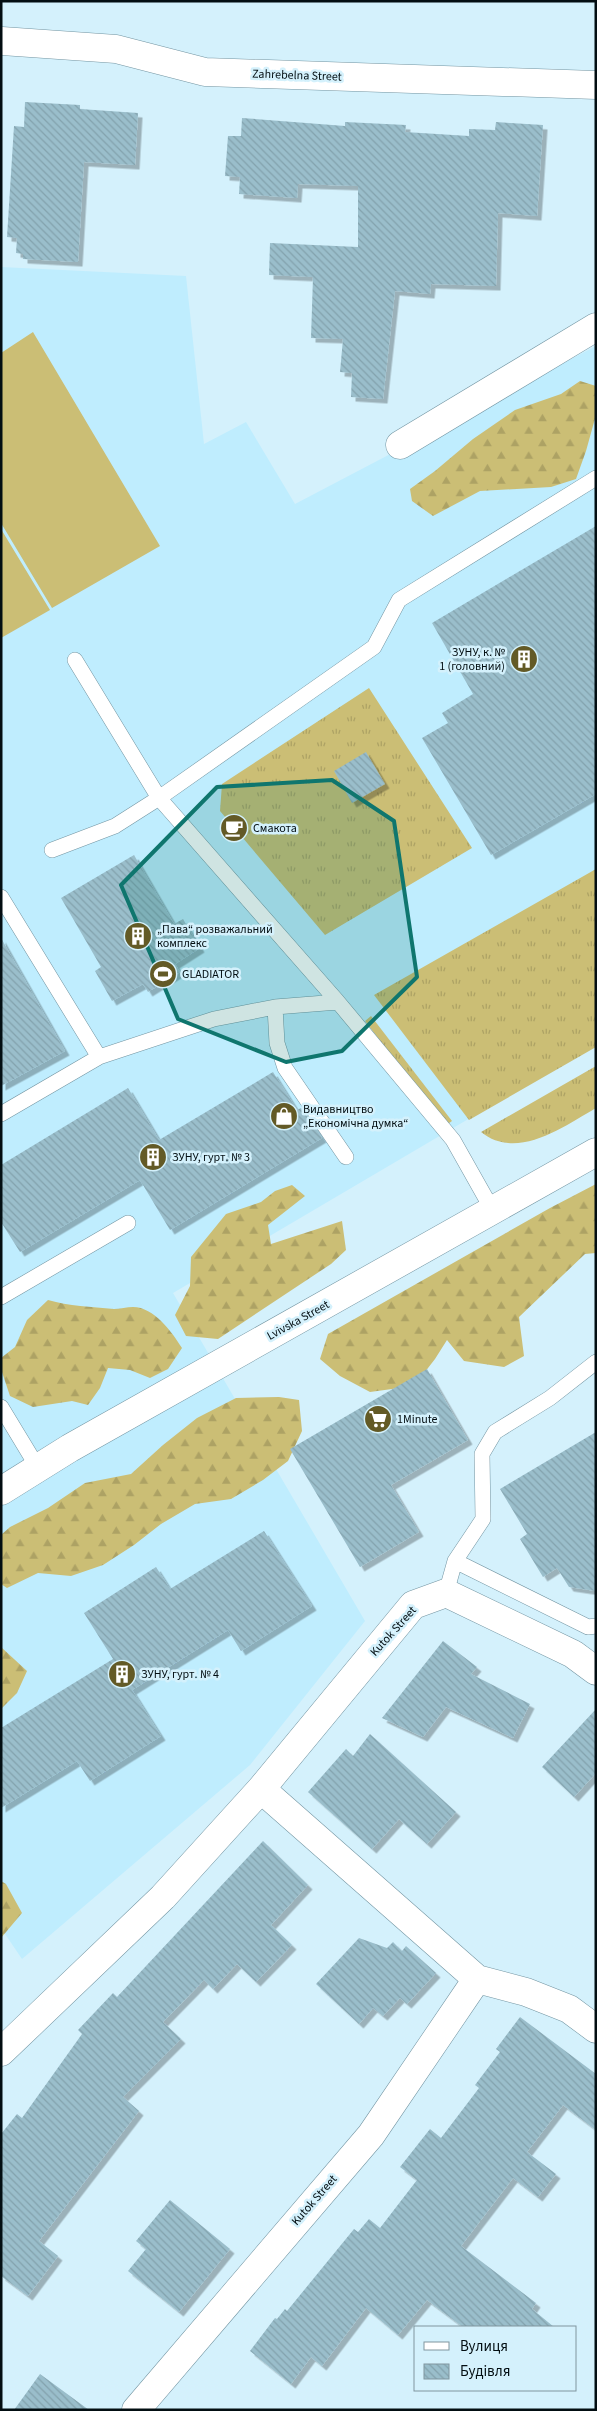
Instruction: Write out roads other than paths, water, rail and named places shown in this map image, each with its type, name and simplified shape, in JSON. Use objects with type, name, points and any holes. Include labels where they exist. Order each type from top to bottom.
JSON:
[{"type":"street","name":"Zahrebelna Street","points":[[2,41],[116,49],[205,72],[596,85]]},
{"type":"street","points":[[400,445],[596,327]]},
{"type":"street","name":"Lvivska Street","points":[[1,1491],[70,1448],[596,1152]]},
{"type":"street","points":[[446,1593],[573,1654],[596,1671]]},
{"type":"street","name":"Kutok Street","points":[[1,2052],[163,1897],[261,1789],[413,1605],[446,1593]]},
{"type":"street","points":[[261,1789],[478,1979],[526,1992],[569,2010],[596,2029]]},
{"type":"street","name":"Kutok Street","points":[[136,2410],[371,2135],[478,1979]]},
{"type":"lane","points":[[52,850],[115,826],[160,798],[374,647],[399,600],[596,478]]},
{"type":"lane","points":[[75,660],[160,798],[338,1002],[453,1140],[493,1211]]},
{"type":"lane","points":[[1,897],[99,1057]]},
{"type":"lane","points":[[1,1114],[99,1057],[214,1019],[274,1007],[338,1002]]},
{"type":"lane","points":[[274,1007],[277,1043],[285,1068],[346,1158]]},
{"type":"lane","points":[[1,1297],[128,1224]]},
{"type":"lane","points":[[446,1593],[455,1561],[483,1519],[482,1454],[495,1432],[550,1398],[596,1362]]},
{"type":"lane","points":[[1,1407],[38,1468]]},
{"type":"lane","points":[[455,1561],[588,1627],[596,1626]]},
{"type":"place","name":"ЗУНУ, к. № 1 (головний)","points":[[524,659]]},
{"type":"place","name":"Смакота","points":[[234,828]]},
{"type":"place","name":"„Пава“ розважальний комплекс","points":[[138,936]]},
{"type":"place","name":"GLADIATOR","points":[[163,974]]},
{"type":"place","name":"Видавництво „Економічна думка“","points":[[284,1116]]},
{"type":"place","name":"ЗУНУ, гурт. № 3","points":[[153,1157]]},
{"type":"place","name":"1Minute","points":[[378,1419]]},
{"type":"place","name":"ЗУНУ, гурт. № 4","points":[[122,1674]]}]
